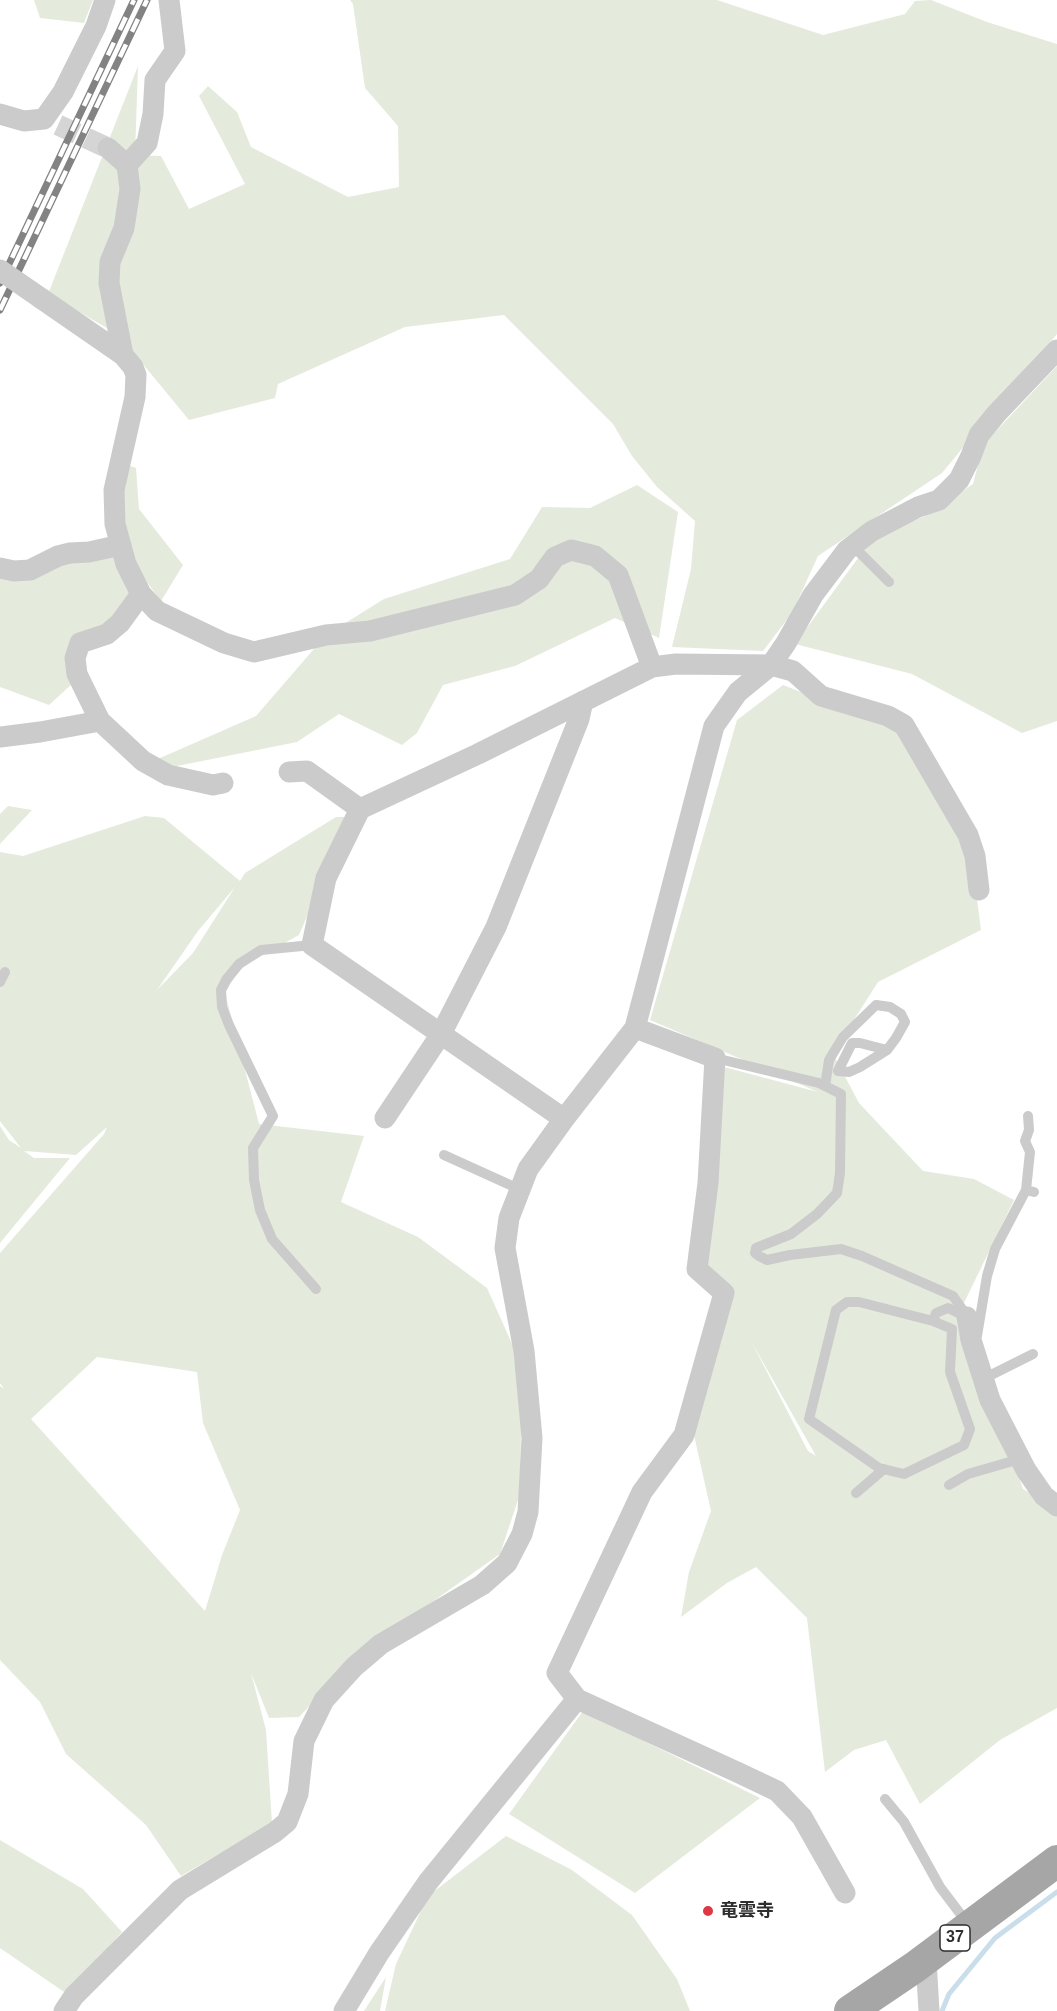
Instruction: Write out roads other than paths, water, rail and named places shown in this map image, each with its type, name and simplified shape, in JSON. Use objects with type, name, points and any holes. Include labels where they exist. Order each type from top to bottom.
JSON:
[{"type":"main road","name":"37","points":[[850,2011],[926,1959],[1057,1861]]},
{"type":"street","points":[[0,114],[24,121],[51,122],[96,26],[105,0]]},
{"type":"street","points":[[127,165],[147,143],[153,114],[155,80],[175,51],[169,0]]},
{"type":"street","points":[[108,148],[127,165],[130,189],[124,228],[110,262],[109,283],[123,355]]},
{"type":"street","points":[[0,270],[123,355],[133,367],[136,375],[135,397],[114,490],[115,524],[126,564],[141,594],[158,611],[224,643],[254,652],[326,635],[370,631],[515,596],[539,579],[555,557],[571,550],[595,556],[618,576],[652,667]]},
{"type":"street","points":[[64,2011],[74,1996],[180,1890],[275,1832],[287,1822],[298,1794],[304,1741],[324,1700],[354,1667],[381,1644],[482,1585],[507,1563],[522,1534],[528,1512],[532,1437],[524,1352],[505,1248],[509,1218],[528,1169],[635,1028],[714,726],[738,692],[771,665],[813,595],[847,550],[872,531],[918,507],[939,500],[959,480],[979,435],[1057,350]]},
{"type":"street","points":[[0,568],[14,571],[30,570],[58,556],[121,545]]},
{"type":"street","points":[[141,594],[120,623],[106,634],[80,643],[75,657],[77,674],[100,721],[143,761],[168,775],[213,785],[223,783]]},
{"type":"street","points":[[564,1119],[312,945],[326,878],[360,809],[478,754],[652,667],[676,664],[771,665],[793,671],[821,696],[888,716],[904,724],[968,835],[975,856],[979,890]]},
{"type":"street","points":[[385,1118],[441,1034],[496,927],[579,719],[583,701]]},
{"type":"street","points":[[0,737],[100,721]]},
{"type":"street","points":[[289,772],[307,771],[360,809]]},
{"type":"street","points":[[635,1028],[715,1058],[708,1183],[697,1269],[724,1293],[684,1435],[642,1492],[557,1673],[577,1699],[777,1791],[802,1817],[845,1893]]},
{"type":"street","points":[[967,1317],[974,1351],[990,1400],[1020,1459],[1044,1496],[1057,1506]]},
{"type":"street","points":[[344,2011],[379,1953],[428,1882],[577,1699]]},
{"type":"street","points":[[926,1959],[929,2011]]},
{"type":"lane","points":[[853,546],[890,582]]},
{"type":"lane","points":[[312,945],[261,950],[238,964],[221,990],[222,1007],[229,1025],[273,1116],[253,1148],[254,1180],[260,1210],[272,1239],[316,1289]]},
{"type":"lane","points":[[825,1086],[830,1060],[876,1005],[890,1007],[901,1014],[905,1022],[887,1050],[849,1072],[838,1071],[847,1040]]},
{"type":"lane","points":[[847,1040],[887,1050]]},
{"type":"lane","points":[[715,1058],[819,1083],[841,1094],[840,1173],[837,1193],[817,1214],[791,1234],[756,1248],[755,1252],[767,1260],[790,1254],[841,1249],[953,1296],[967,1317]]},
{"type":"lane","points":[[974,1351],[987,1275],[995,1249],[1030,1191],[1030,1152],[1025,1142],[1029,1130],[1028,1116]]},
{"type":"lane","points":[[444,1155],[519,1189]]},
{"type":"lane","points":[[847,1302],[859,1302],[933,1321],[952,1329],[950,1372],[969,1429],[964,1444],[904,1474],[879,1468],[809,1419],[836,1310],[847,1302]]},
{"type":"lane","points":[[933,1321],[936,1312],[948,1308],[967,1317]]},
{"type":"lane","points":[[983,1378],[1033,1354]]},
{"type":"lane","points":[[949,1485],[968,1474],[1020,1459]]},
{"type":"lane","points":[[856,1492],[884,1469]]},
{"type":"lane","points":[[885,1799],[904,1822],[940,1887],[970,1926]]},
{"type":"waterway","points":[[942,2011],[949,1994],[995,1938],[1057,1892]]},
{"type":"tunnel","points":[[58,125],[108,148]]},
{"type":"railway","points":[[0,283],[134,0]]},
{"type":"railway","points":[[0,310],[147,0]]},
{"type":"place","name":"竜雲寺","points":[[708,1911]]}]
